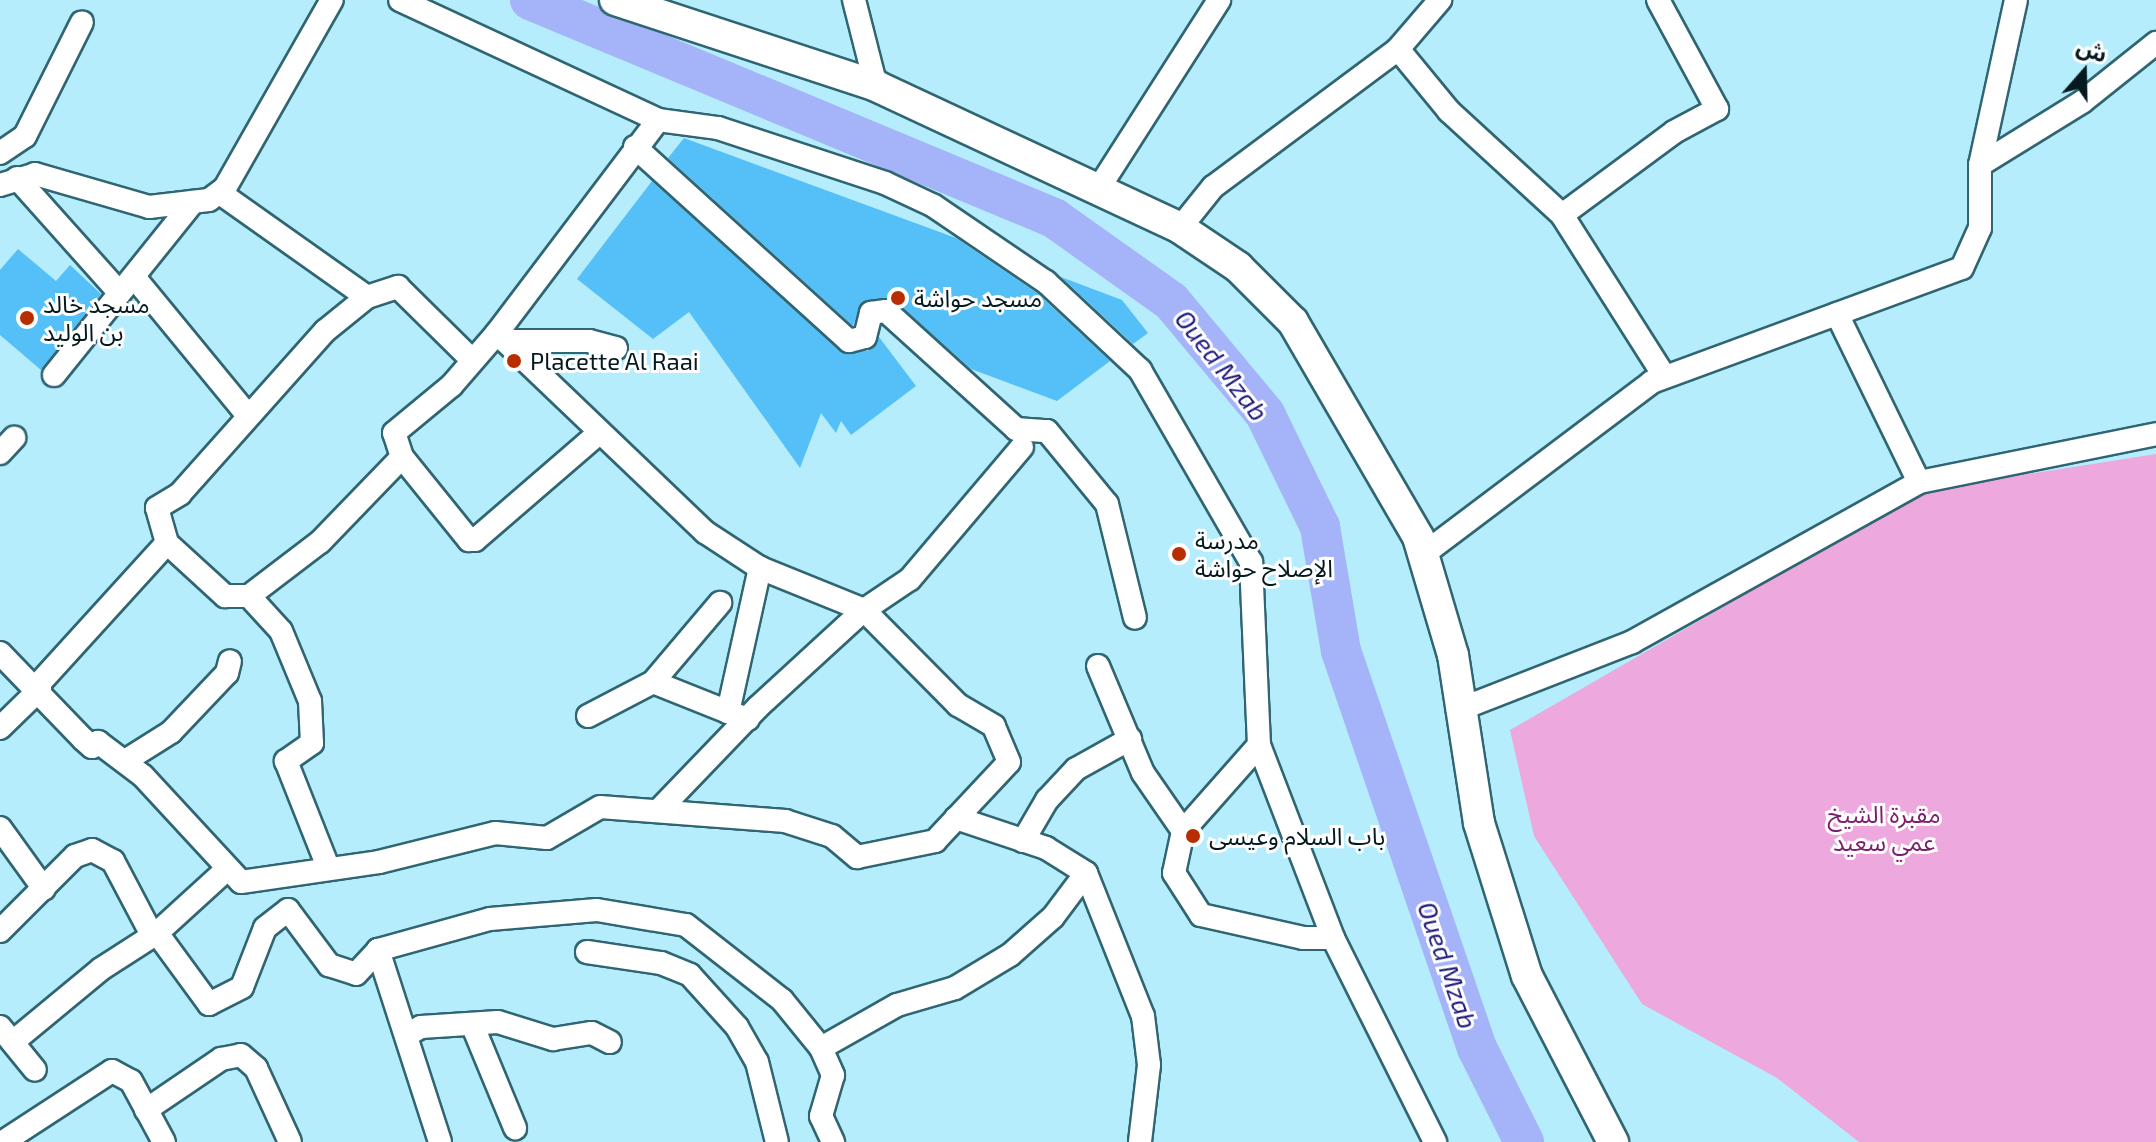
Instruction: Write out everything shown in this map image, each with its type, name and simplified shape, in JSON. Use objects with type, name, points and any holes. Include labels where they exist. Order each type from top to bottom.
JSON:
[{"type":"street","points":[[9,181],[51,176],[149,207],[193,202],[220,193],[332,0]]},
{"type":"street","points":[[400,0],[658,120],[718,128],[885,183],[934,206],[1046,282],[1106,334],[1140,370],[1251,562],[1259,745],[1333,938],[1435,1142]]},
{"type":"street","points":[[615,0],[876,86],[1180,228],[1258,285],[1311,345],[1425,553],[1453,655],[1458,710],[1479,823],[1527,976],[1613,1142]]},
{"type":"street","points":[[854,0],[876,86]]},
{"type":"street","points":[[1097,191],[1219,0]]},
{"type":"street","points":[[1180,228],[1213,187],[1398,49],[1440,0]]},
{"type":"street","points":[[1562,215],[1674,132],[1717,109],[1658,0]]},
{"type":"street","points":[[1425,553],[1664,376],[1738,355],[1962,268],[1980,228],[1980,165],[2016,0]]},
{"type":"street","points":[[0,153],[25,136],[82,22]]},
{"type":"street","points":[[1980,165],[2082,102],[2156,43]]},
{"type":"street","points":[[1398,49],[1449,111],[1562,215],[1664,376]]},
{"type":"street","points":[[598,434],[475,540],[469,540],[402,457],[394,433],[501,337],[635,147],[658,120]]},
{"type":"street","points":[[635,147],[849,341],[865,337],[871,313],[886,311],[1016,429],[1047,431],[1107,504],[1135,618]]},
{"type":"street","points":[[9,181],[126,283],[248,416]]},
{"type":"street","points":[[220,193],[367,297]]},
{"type":"street","points":[[54,375],[193,202]]},
{"type":"street","points":[[402,457],[320,542],[249,596],[225,596],[167,543],[157,508],[180,494],[332,324],[367,297],[398,287],[472,360]]},
{"type":"street","points":[[1837,314],[1919,482]]},
{"type":"street","points":[[501,337],[589,341],[616,348]]},
{"type":"street","points":[[0,653],[38,688],[83,739],[125,761],[225,871],[241,882],[449,847],[495,833],[547,838],[600,807],[785,821],[832,836],[857,857],[927,847],[1010,758],[994,726],[958,705],[864,610],[760,568],[705,532],[598,434],[501,337]]},
{"type":"street","points":[[1458,710],[1632,642],[1919,482],[2156,434]]},
{"type":"street","points":[[659,810],[738,715],[864,610],[910,579],[1022,447]]},
{"type":"street","points":[[0,728],[167,543]]},
{"type":"street","points":[[738,715],[760,568]]},
{"type":"street","points":[[249,596],[281,631],[310,701],[312,743],[286,761],[328,867]]},
{"type":"street","points":[[588,716],[653,682],[720,603]]},
{"type":"street","points":[[125,761],[171,732],[227,673],[230,661]]},
{"type":"street","points":[[1098,666],[1150,784],[1183,831]]},
{"type":"street","points":[[653,682],[738,715]]},
{"type":"street","points":[[1023,841],[1047,800],[1076,769],[1130,739]]},
{"type":"street","points":[[1259,745],[1183,831],[1174,873],[1205,918],[1303,938],[1333,938]]},
{"type":"street","points":[[956,818],[1023,841],[1086,873],[1143,1016],[1149,1065],[1140,1142]]},
{"type":"street","points":[[0,828],[44,889]]},
{"type":"street","points":[[0,931],[75,856],[103,852],[155,934],[209,1004],[242,987],[265,928],[288,910],[338,973],[356,974],[378,950],[490,919],[597,910],[686,925],[782,1000],[821,1048],[833,1075],[821,1116],[833,1142]]},
{"type":"street","points":[[35,1070],[7,1034],[155,934],[225,871]]},
{"type":"street","points":[[821,1048],[897,1005],[949,991],[1010,955],[1053,917],[1086,873]]},
{"type":"street","points":[[378,950],[440,1142]]},
{"type":"street","points":[[587,952],[661,963],[690,975],[737,1027],[757,1062],[777,1142]]},
{"type":"street","points":[[407,1035],[421,1027],[517,1023],[553,1039],[592,1033],[610,1042]]},
{"type":"street","points":[[472,1024],[515,1128]]},
{"type":"street","points":[[146,1110],[221,1059],[241,1055],[256,1068],[290,1142]]},
{"type":"street","points":[[3,1142],[112,1071],[128,1077],[164,1142]]},
{"type":"green space","name":"مقبرة الشيخ عمي سعيد","points":[[2156,454],[2156,1142],[1859,1142],[1777,1078],[1642,1004],[1534,836],[1510,730],[1926,490]]},
{"type":"building","points":[[684,138],[956,238],[1037,293],[1110,361],[1057,401],[971,369],[891,298],[862,302],[853,326],[668,158]]},
{"type":"building","points":[[652,181],[840,351],[868,351],[879,337],[916,386],[851,435],[841,421],[836,433],[821,413],[800,468],[689,312],[653,339],[577,279]]},
{"type":"building","name":"مسجد خالد بن الوليد","points":[[18,249],[56,281],[70,265],[101,294],[41,370],[0,335],[0,270]]},
{"type":"building","points":[[1061,277],[1122,300],[1148,333],[1133,344]]},
{"type":"waterway","name":"Oued Mzab","points":[[530,0],[1054,218],[1171,301],[1265,414],[1320,527],[1341,651],[1477,1048],[1524,1142]]},
{"type":"place","name":"مسجد حواشة","points":[[898,298]]},
{"type":"place","name":"مسجد خالد بن الوليد","points":[[27,318]]},
{"type":"place","name":"Placette Al Raai","points":[[514,361]]},
{"type":"place","name":"مدرسة الإصلاح حواشة","points":[[1179,554]]},
{"type":"place","name":"باب السلام وعيسى","points":[[1193,836]]}]
